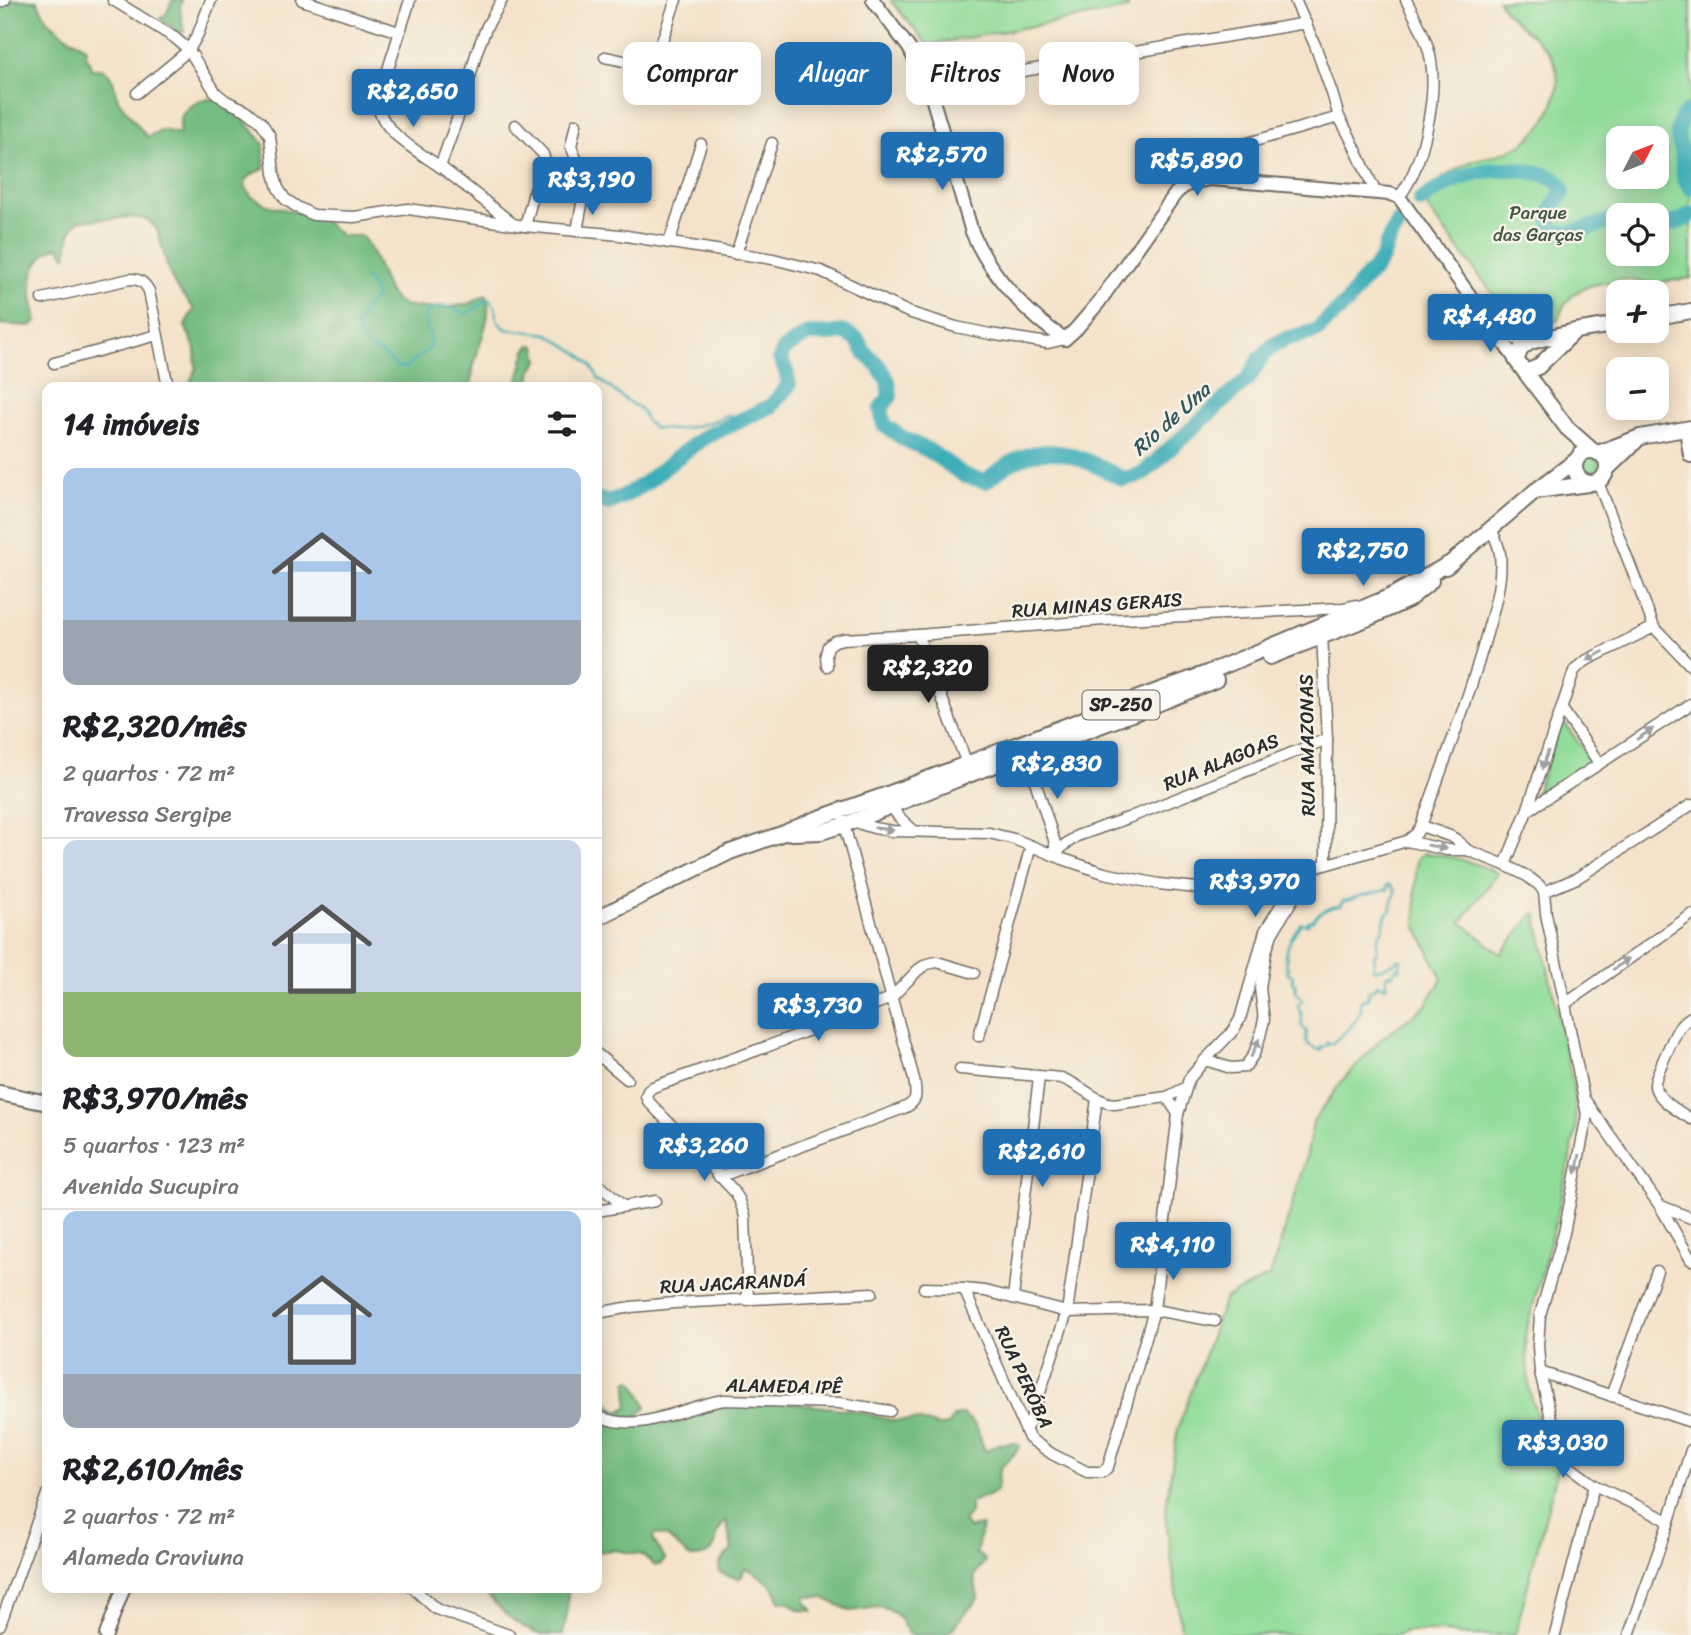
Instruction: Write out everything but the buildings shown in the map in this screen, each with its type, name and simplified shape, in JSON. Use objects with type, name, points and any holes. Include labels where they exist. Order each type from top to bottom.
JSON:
[{"type":"main road","points":[[1669,315],[1691,311]]},
{"type":"main road","points":[[1606,326],[1530,342],[1521,349],[1520,366],[1567,428],[1605,460],[1607,469]]},
{"type":"main road","points":[[1520,366],[1532,370],[1575,331]]},
{"type":"main road","points":[[1530,342],[1538,345],[1545,360],[1541,393]]},
{"type":"main road","points":[[1567,428],[1577,459],[1574,471],[1579,480],[1593,483]]},
{"type":"main road","points":[[1595,452],[1640,437],[1689,428],[1691,455]]},
{"type":"main road","points":[[1534,492],[1593,483],[1604,477],[1607,469],[1640,437]]},
{"type":"main road","name":"SP-250","points":[[1356,613],[1408,600],[1582,453],[1595,452]]},
{"type":"main road","name":"SP-250","points":[[602,916],[730,852],[784,833],[821,832],[888,801],[1322,631],[1452,562]]},
{"type":"main road","name":"SP-250","points":[[969,769],[1026,753],[1143,703]]},
{"type":"main road","points":[[0,1093],[42,1102]]},
{"type":"street","points":[[0,2],[5,0]]},
{"type":"street","points":[[113,0],[175,38],[188,50],[216,93],[261,122],[270,136],[278,188],[285,199],[313,215],[354,217],[408,209],[525,226],[620,235],[799,264],[821,271],[908,312],[956,327],[1048,343],[1065,339],[1076,329],[1099,302],[1176,193],[1193,181],[1211,179],[1390,194],[1399,197],[1520,366]]},
{"type":"street","points":[[132,11],[135,0]]},
{"type":"street","points":[[138,93],[188,50],[198,34],[211,0]]},
{"type":"street","points":[[302,0],[399,32]]},
{"type":"street","points":[[410,0],[377,104],[380,116],[404,141],[512,223]]},
{"type":"street","points":[[440,167],[466,93],[477,51],[502,0]]},
{"type":"street","points":[[606,57],[639,63],[649,60],[656,53],[676,0]]},
{"type":"street","points":[[873,0],[906,44]]},
{"type":"street","points":[[1295,0],[1306,23],[1339,117],[1376,193]]},
{"type":"street","points":[[1399,197],[1408,187],[1424,139],[1431,105],[1432,83],[1432,63],[1428,48],[1406,0]]},
{"type":"street","points":[[1025,71],[1306,23]]},
{"type":"street","points":[[934,105],[978,246],[990,266],[1017,297],[1049,330],[1065,339]]},
{"type":"street","points":[[1244,144],[1339,117]]},
{"type":"street","points":[[576,124],[571,146],[582,179],[582,204],[577,231]]},
{"type":"street","points":[[515,125],[543,154],[545,161],[525,226]]},
{"type":"street","points":[[736,254],[772,143]]},
{"type":"street","points":[[669,243],[701,144]]},
{"type":"street","points":[[42,299],[138,279],[149,291],[167,382]]},
{"type":"street","points":[[1492,328],[1530,342]]},
{"type":"street","points":[[54,363],[158,335]]},
{"type":"street","points":[[1593,483],[1654,627],[1691,666]]},
{"type":"street","points":[[847,820],[892,831],[989,833],[1014,839],[1104,873],[1159,884],[1216,890],[1246,887],[1407,841],[1421,826],[1467,696],[1497,598],[1500,555],[1498,542],[1491,529]]},
{"type":"street","name":"RUA MINAS GERAIS","points":[[827,666],[828,646],[843,639],[1104,620],[1356,613]]},
{"type":"street","points":[[1505,865],[1527,811],[1574,671],[1580,665],[1654,627]]},
{"type":"street","name":"RUA AMAZONAS","points":[[1322,631],[1326,739],[1326,864]]},
{"type":"street","points":[[918,635],[969,769]]},
{"type":"street","points":[[1527,811],[1691,704]]},
{"type":"street","points":[[1562,709],[1600,764]]},
{"type":"street","name":"RUA ALAGOAS","points":[[1055,856],[1077,836],[1326,739]]},
{"type":"street","points":[[1026,753],[1055,843],[1055,856]]},
{"type":"street","points":[[888,801],[898,816],[914,831]]},
{"type":"street","points":[[1544,892],[1577,878],[1691,805]]},
{"type":"street","points":[[719,1177],[904,1108],[915,1100],[914,1079],[847,820]]},
{"type":"street","points":[[1421,826],[1450,836],[1467,849],[1527,876],[1544,892],[1546,914],[1587,1115],[1564,1233],[1540,1315],[1539,1372],[1558,1447],[1570,1467],[1594,1485],[1669,1521]]},
{"type":"street","points":[[1407,841],[1447,850],[1467,849]]},
{"type":"street","points":[[979,1036],[1031,846]]},
{"type":"street","points":[[1154,1310],[1178,1114],[1185,1088],[1189,1079],[1227,1038],[1240,1019],[1265,931],[1307,869]]},
{"type":"street","points":[[1205,1060],[1231,1068],[1245,1067],[1254,1054],[1264,1020],[1260,988],[1266,952],[1272,934],[1307,869]]},
{"type":"street","points":[[1565,1004],[1691,915]]},
{"type":"street","points":[[748,1300],[745,1216],[739,1199],[648,1101],[648,1091],[891,998],[927,964],[937,962],[974,973]]},
{"type":"street","points":[[1691,1017],[1677,1031],[1655,1086],[1658,1095],[1691,1119]]},
{"type":"street","points":[[602,1058],[627,1079]]},
{"type":"street","points":[[960,1069],[1061,1078],[1097,1099],[1114,1104],[1167,1097],[1185,1088]]},
{"type":"street","points":[[1013,1298],[1040,1077]]},
{"type":"street","points":[[1167,1097],[1178,1114]]},
{"type":"street","points":[[1583,1097],[1660,1206],[1691,1259]]},
{"type":"street","points":[[1026,1428],[1067,1312],[1097,1099]]},
{"type":"street","points":[[602,1187],[623,1206]]},
{"type":"street","points":[[602,1210],[655,1201]]},
{"type":"street","points":[[1660,1206],[1691,1218]]},
{"type":"street","points":[[1611,1396],[1657,1270]]},
{"type":"street","points":[[924,1288],[985,1291],[1067,1312],[1154,1310],[1214,1321]]},
{"type":"street","name":"RUA PERÓBA","points":[[964,1289],[1029,1438],[1052,1454],[1087,1472],[1102,1472],[1108,1467],[1154,1310]]},
{"type":"street","name":"RUA JACARANDÁ","points":[[602,1311],[674,1303],[872,1293]]},
{"type":"street","points":[[1539,1372],[1691,1422]]},
{"type":"street","name":"ALAMEDA IPÊ","points":[[602,1417],[623,1423],[646,1422],[666,1418],[705,1403],[724,1400],[839,1403],[890,1411]]},
{"type":"street","points":[[1629,1635],[1691,1450]]},
{"type":"street","points":[[1555,1635],[1594,1485]]},
{"type":"street","points":[[0,1625],[42,1508]]},
{"type":"street","points":[[106,1635],[122,1593]]},
{"type":"street","points":[[419,1593],[436,1609],[509,1635]]},
{"type":"green space","points":[[0,0],[37,0],[45,16],[57,28],[86,47],[86,57],[91,69],[102,69],[108,73],[118,100],[147,137],[163,130],[179,134],[182,114],[198,102],[208,99],[227,104],[264,144],[264,169],[246,180],[245,186],[251,196],[267,205],[320,218],[342,236],[362,236],[374,256],[389,292],[398,302],[422,308],[443,307],[468,304],[487,295],[488,307],[472,382],[190,382],[196,368],[195,348],[185,326],[194,309],[174,284],[157,229],[148,220],[133,217],[80,220],[71,232],[67,256],[56,247],[43,256],[34,271],[32,297],[37,322],[30,326],[0,324]]},
{"type":"green space","points":[[172,0],[182,0],[180,8],[184,32],[176,31],[160,19],[167,13]]},
{"type":"green space","points":[[1126,0],[1128,9],[945,42],[925,42],[891,1]]},
{"type":"green space","name":"Parque das Garças","points":[[1498,0],[1691,0],[1691,278],[1669,281],[1606,280],[1606,282],[1575,293],[1564,305],[1558,320],[1535,323],[1515,315],[1502,305],[1428,209],[1425,190],[1470,162],[1506,152],[1522,144],[1548,116],[1557,91],[1555,66],[1550,54],[1516,22]]},
{"type":"green space","points":[[531,345],[536,346],[539,360],[531,372],[531,382],[517,382],[526,350]]},
{"type":"green space","points":[[1589,456],[1596,459],[1599,466],[1596,473],[1589,476],[1582,473],[1579,466],[1582,459]]},
{"type":"green space","points":[[1564,722],[1593,764],[1541,797],[1536,793],[1560,725]]},
{"type":"green space","points":[[1424,853],[1444,855],[1498,873],[1461,922],[1501,954],[1536,913],[1573,1085],[1576,1131],[1556,1220],[1525,1335],[1529,1389],[1543,1436],[1558,1468],[1515,1635],[1406,1631],[1396,1635],[1182,1635],[1165,1513],[1178,1428],[1225,1298],[1270,1276],[1305,1164],[1313,1122],[1342,1081],[1381,1039],[1425,1006],[1442,979],[1417,927],[1417,859]]},
{"type":"green space","points":[[632,1380],[646,1406],[633,1419],[715,1402],[783,1402],[850,1410],[895,1421],[916,1420],[939,1426],[949,1425],[954,1416],[962,1414],[976,1426],[985,1450],[998,1444],[1016,1443],[1020,1446],[1001,1468],[996,1490],[991,1495],[970,1503],[970,1513],[963,1522],[969,1528],[982,1526],[976,1554],[985,1561],[975,1576],[978,1599],[944,1635],[910,1635],[897,1615],[880,1607],[850,1611],[824,1598],[806,1596],[805,1602],[813,1611],[799,1610],[788,1602],[779,1601],[772,1586],[748,1569],[744,1569],[742,1577],[739,1578],[720,1572],[721,1562],[732,1550],[726,1520],[715,1546],[708,1554],[689,1557],[668,1537],[656,1534],[654,1541],[665,1559],[660,1565],[654,1565],[643,1555],[614,1550],[602,1551],[602,1397],[616,1410],[623,1410],[628,1406],[627,1384]]},
{"type":"green space","points":[[486,1593],[568,1593],[563,1635],[539,1634],[514,1621]]},
{"type":"waterway","name":"Rio de Una","points":[[1691,110],[1682,118],[1678,135],[1682,150],[1683,175],[1691,188]]},
{"type":"waterway","name":"Rio de Una","points":[[1420,201],[1448,183],[1484,171],[1535,172],[1553,178],[1561,186],[1563,193],[1553,206],[1550,216],[1554,231],[1570,233],[1606,222]]},
{"type":"waterway","name":"Rio de Una","points":[[1669,224],[1676,223],[1691,214]]},
{"type":"waterway","name":"Rio de Una","points":[[602,501],[608,503],[624,496],[705,437],[771,406],[789,385],[780,358],[785,348],[808,334],[843,332],[857,339],[888,381],[890,396],[881,408],[884,425],[904,439],[928,450],[965,476],[986,481],[1022,458],[1053,452],[1086,461],[1123,479],[1143,474],[1249,378],[1261,357],[1275,344],[1316,331],[1348,302],[1376,267],[1399,222]]},
{"type":"waterway","points":[[365,278],[376,297],[364,311],[356,327],[362,341],[397,367],[405,368],[429,349],[430,338],[424,314],[435,308],[445,307],[466,314],[488,299],[495,308],[499,322],[506,329],[548,334],[581,355],[599,379],[639,408],[646,421],[654,428],[675,430],[709,423],[727,415],[744,418]]},
{"type":"waterway","points":[[1390,884],[1395,893],[1391,910],[1387,913],[1377,940],[1373,969],[1395,963],[1399,959],[1400,970],[1396,968],[1392,975],[1388,975],[1386,987],[1377,984],[1368,992],[1369,995],[1362,1000],[1362,1008],[1353,1024],[1331,1044],[1327,1042],[1328,1045],[1321,1047],[1321,1051],[1307,1043],[1307,1032],[1301,1025],[1302,1017],[1298,1004],[1302,998],[1297,994],[1295,983],[1292,982],[1293,976],[1286,972],[1288,968],[1285,955],[1291,938],[1301,923],[1308,925],[1308,921],[1312,921],[1324,910],[1340,906],[1343,901],[1388,889],[1390,884]]}]
